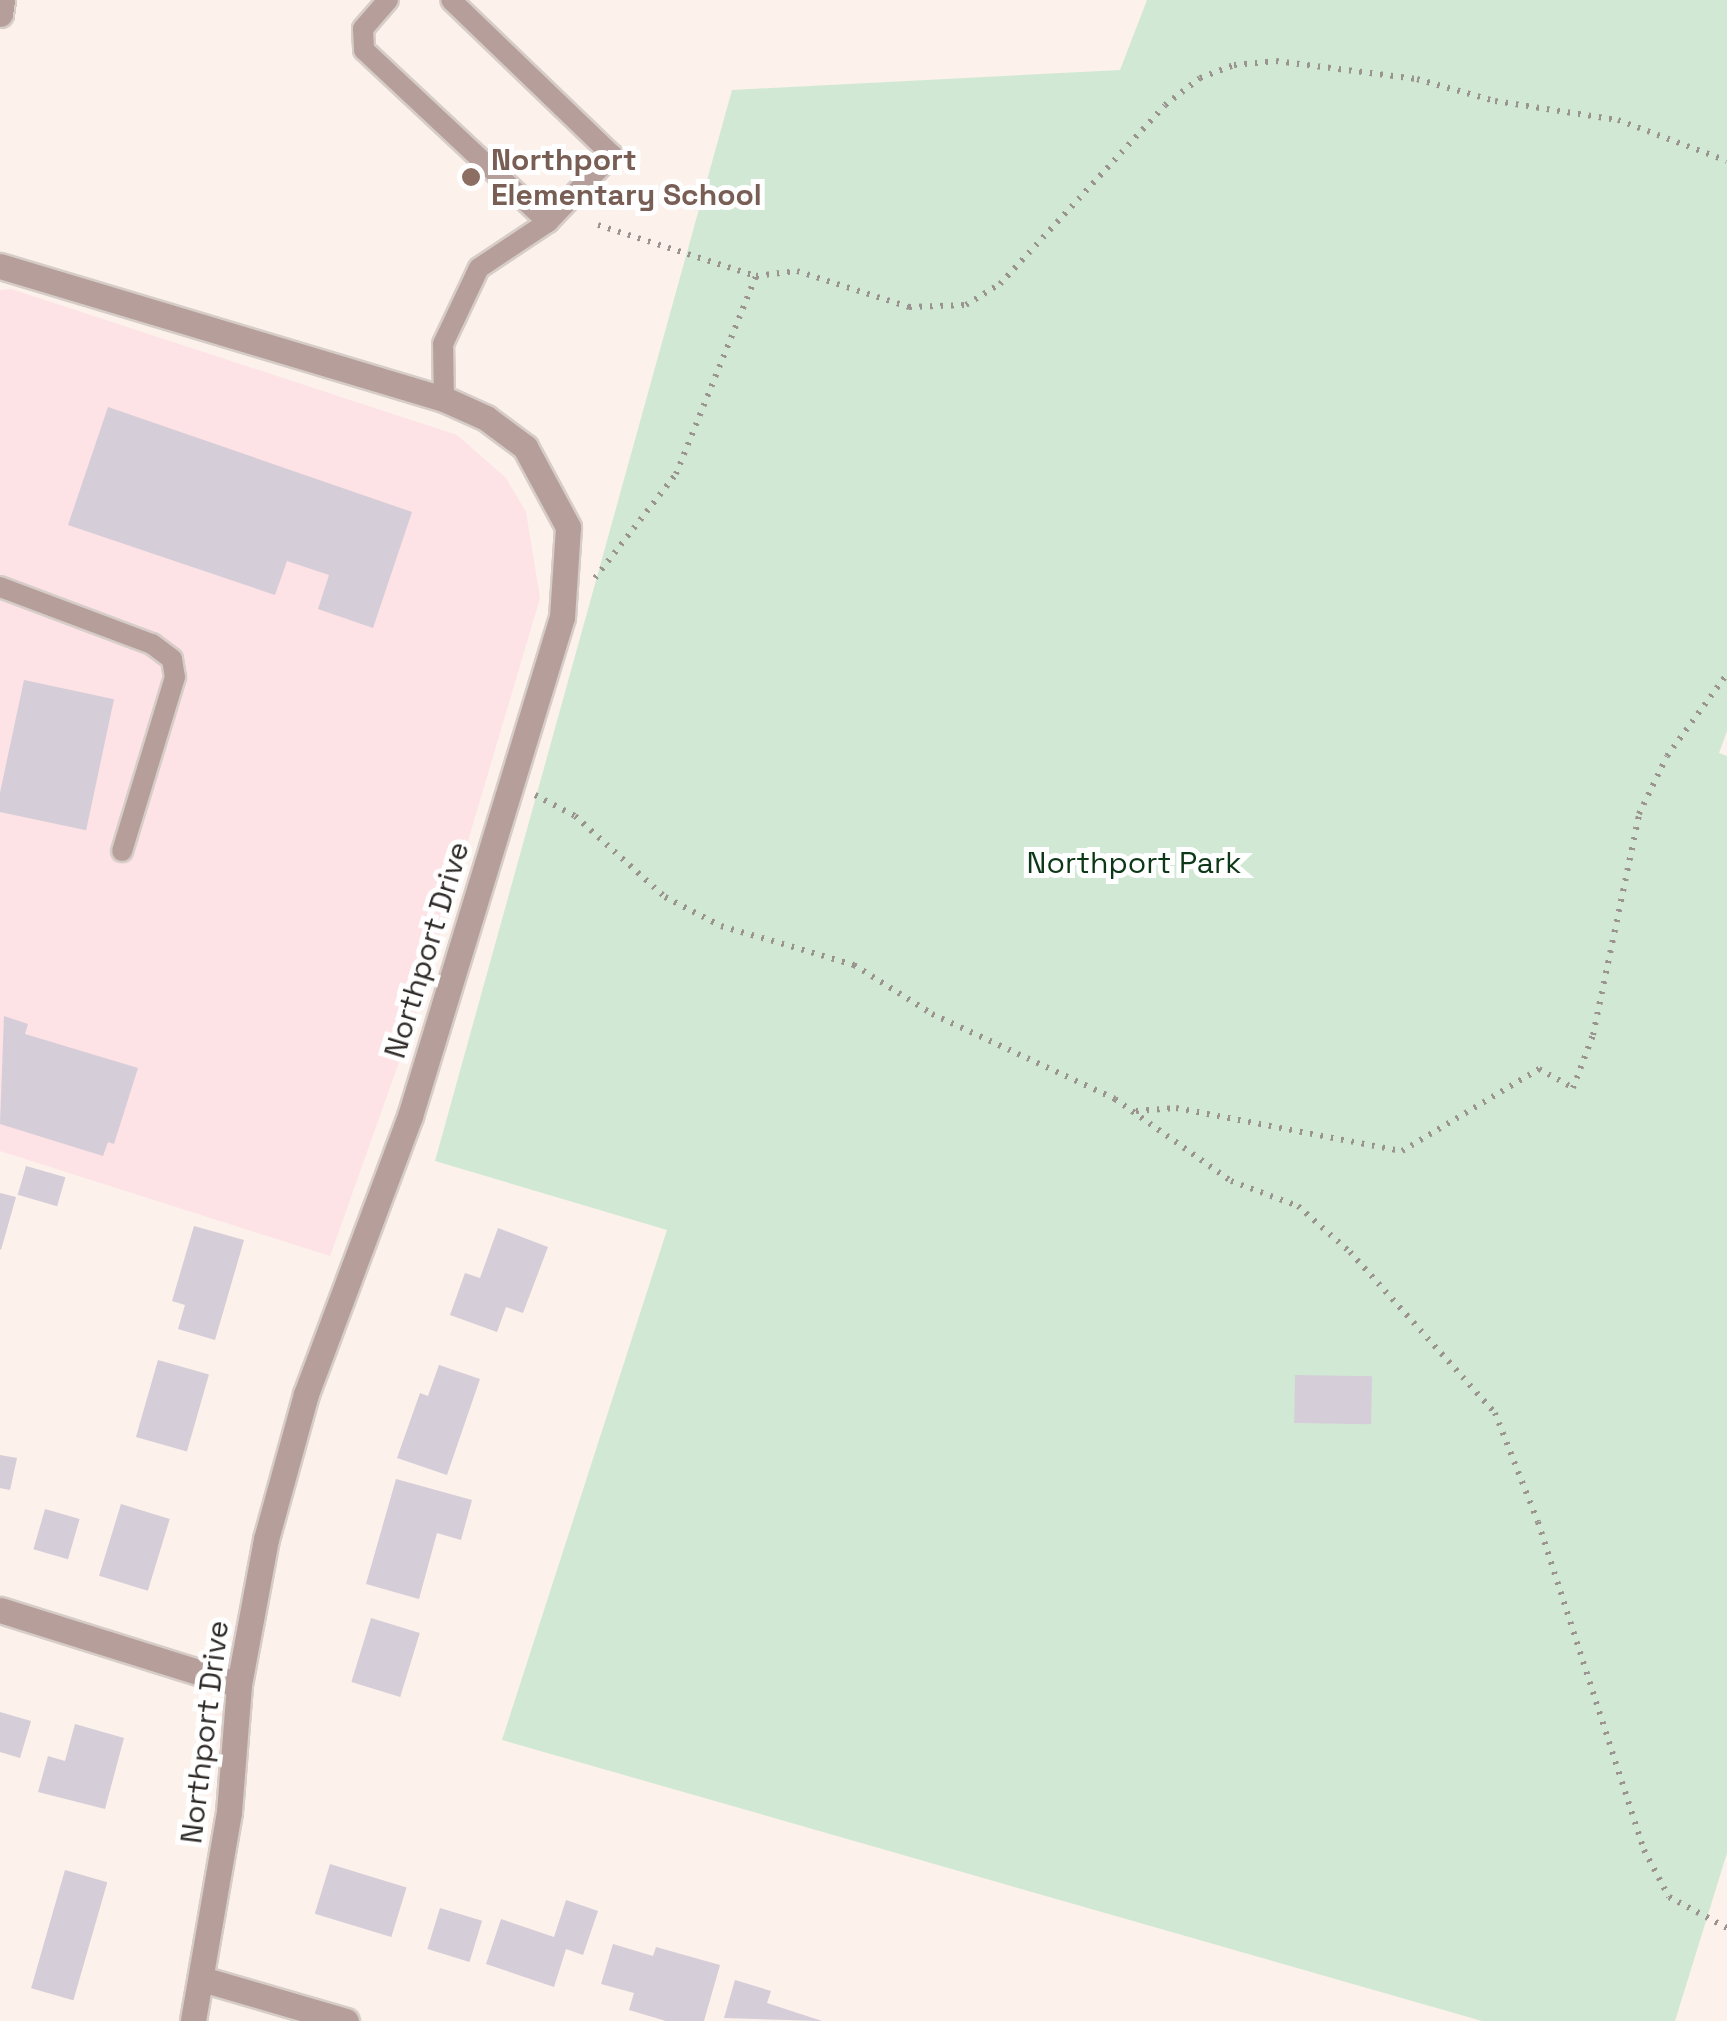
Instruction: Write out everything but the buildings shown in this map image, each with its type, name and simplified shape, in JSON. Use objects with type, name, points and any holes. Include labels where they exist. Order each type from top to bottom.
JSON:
[{"type":"street","points":[[0,14],[2,0]]},
{"type":"street","name":"Northport Drive","points":[[0,266],[444,399],[486,418],[525,447],[550,485],[568,526],[562,617],[410,1116],[306,1394],[266,1539],[239,1684],[229,1812],[193,2021]]},
{"type":"street","points":[[0,1610],[239,1684]]},
{"type":"street","points":[[202,1979],[346,2021]]},
{"type":"lane","points":[[388,0],[363,29],[364,50],[548,222]]},
{"type":"lane","points":[[444,399],[444,344],[479,268],[548,222],[612,155],[451,0]]},
{"type":"lane","points":[[0,588],[152,644],[172,659],[176,678],[122,851]]},
{"type":"path","points":[[598,225],[756,276],[797,271],[909,307],[966,306],[1000,284],[1165,105],[1200,78],[1234,65],[1276,61],[1417,79],[1495,101],[1618,120],[1727,161]]},
{"type":"path","points":[[562,617],[676,474],[756,276]]},
{"type":"path","points":[[1134,1111],[1176,1108],[1402,1151],[1540,1069],[1572,1088],[1593,1035],[1639,814],[1666,756],[1727,674]]},
{"type":"path","points":[[510,789],[575,816],[665,897],[720,926],[854,965],[932,1014],[1134,1111],[1231,1181],[1298,1206],[1396,1298],[1495,1413],[1538,1522],[1644,1850],[1669,1897],[1727,1928]]},
{"type":"shaded area","points":[[11,289],[457,435],[506,478],[526,512],[540,598],[419,1006],[330,1256],[0,1151],[0,290]]},
{"type":"green space","name":"Northport Park","points":[[1147,0],[1727,0],[1727,731],[1719,753],[1727,756],[1727,1853],[1675,2021],[1482,2021],[502,1740],[667,1230],[435,1161],[732,90],[1120,70]]},
{"type":"place","name":"Northport Elementary School","points":[[471,177]]}]
